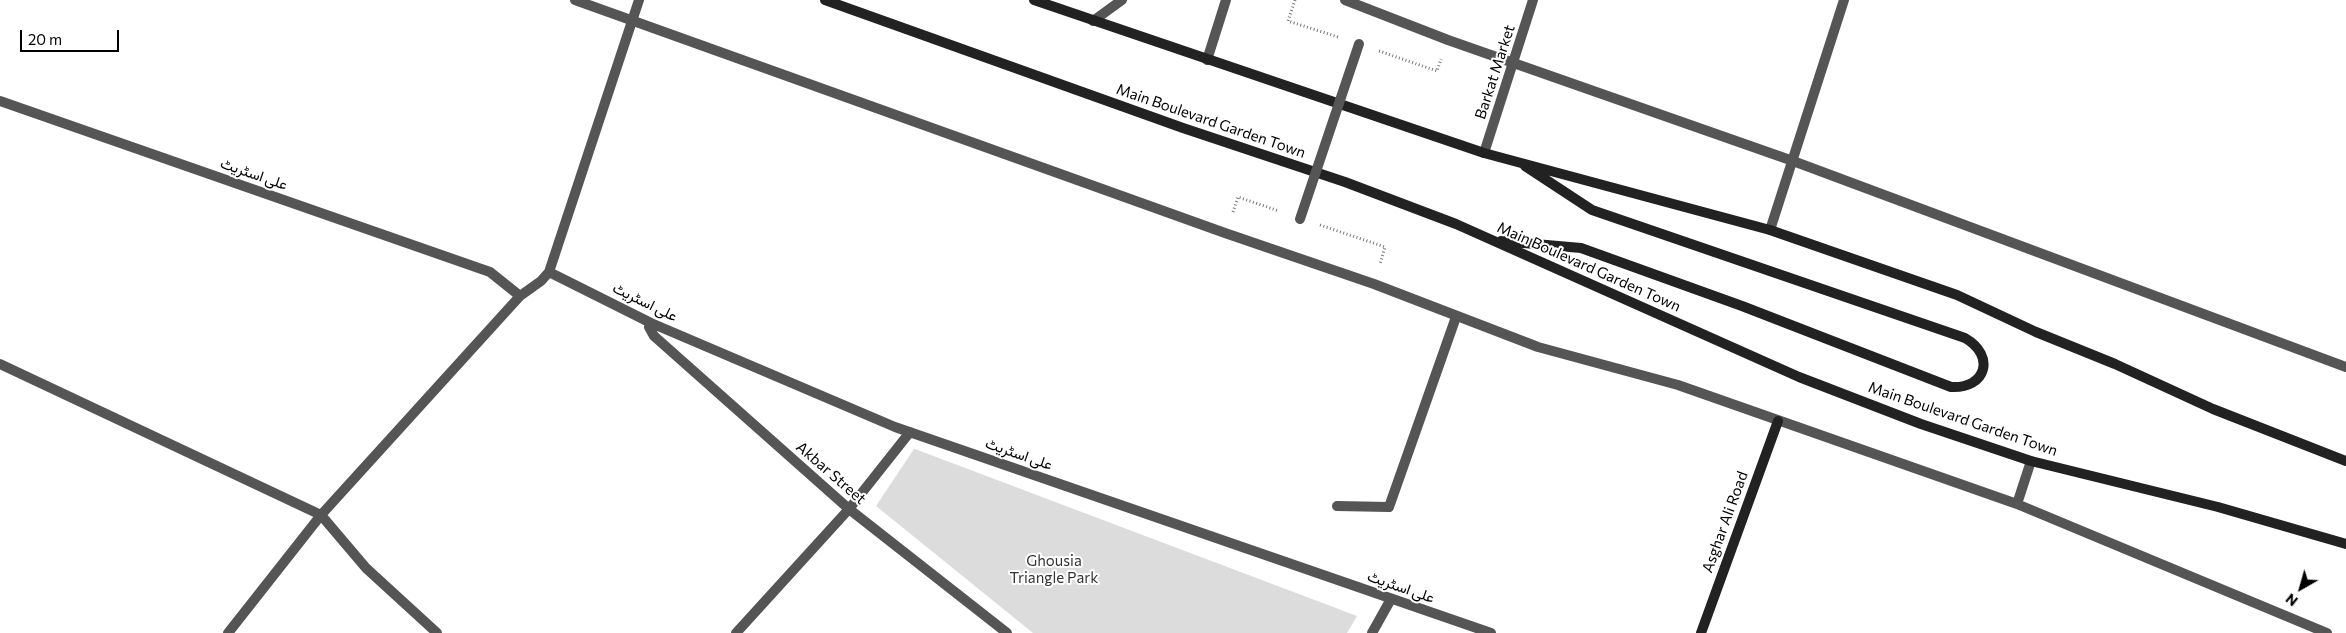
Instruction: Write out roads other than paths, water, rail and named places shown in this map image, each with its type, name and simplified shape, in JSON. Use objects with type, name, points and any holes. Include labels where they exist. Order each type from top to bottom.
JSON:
[{"type":"main road","name":"Main Boulevard Garden Town","points":[[825,0],[1183,128],[1345,182],[1456,224],[1799,377],[1921,424],[2031,460],[2218,507],[2346,544]]},
{"type":"main road","points":[[1034,0],[1484,153],[1770,230],[1957,295],[2036,332],[2115,364],[2213,409],[2346,461]]},
{"type":"main road","points":[[1492,241],[1581,248],[1742,306],[1950,387],[1964,388],[1977,380],[1984,368],[1982,354],[1977,345],[1965,338],[1592,210],[1518,161]]},
{"type":"main road","name":"Asghar Ali Road","points":[[1701,633],[1778,421]]},
{"type":"street","points":[[575,0],[1225,233],[1374,284],[1538,347],[1678,385],[2017,504],[2327,633]]},
{"type":"street","points":[[228,633],[321,515],[520,296],[541,281],[549,272],[640,0]]},
{"type":"street","points":[[1094,20],[1122,0]]},
{"type":"street","points":[[1207,60],[1226,0]]},
{"type":"street","points":[[1345,0],[1448,40],[1793,161],[2346,367]]},
{"type":"street","name":"Barkat Market","points":[[1484,153],[1515,62],[1533,0]]},
{"type":"street","points":[[1770,230],[1844,0]]},
{"type":"street","points":[[1300,218],[1359,44]]},
{"type":"street","name":"علی اسٹریٹ","points":[[0,101],[490,272],[520,296]]},
{"type":"street","name":"علی اسٹریٹ","points":[[549,272],[651,323],[910,432],[1491,633]]},
{"type":"street","points":[[1337,506],[1389,507],[1456,317]]},
{"type":"street","name":"Akbar Street","points":[[651,323],[649,327],[654,336],[849,509],[1007,633]]},
{"type":"street","points":[[0,364],[321,515],[366,568],[437,633]]},
{"type":"street","points":[[736,633],[849,509],[910,432]]},
{"type":"street","points":[[2017,504],[2031,460]]},
{"type":"street","points":[[1372,633],[1391,599]]},
{"type":"park label","name":"Ghousia Triangle Park","points":[[1054,570]]}]
